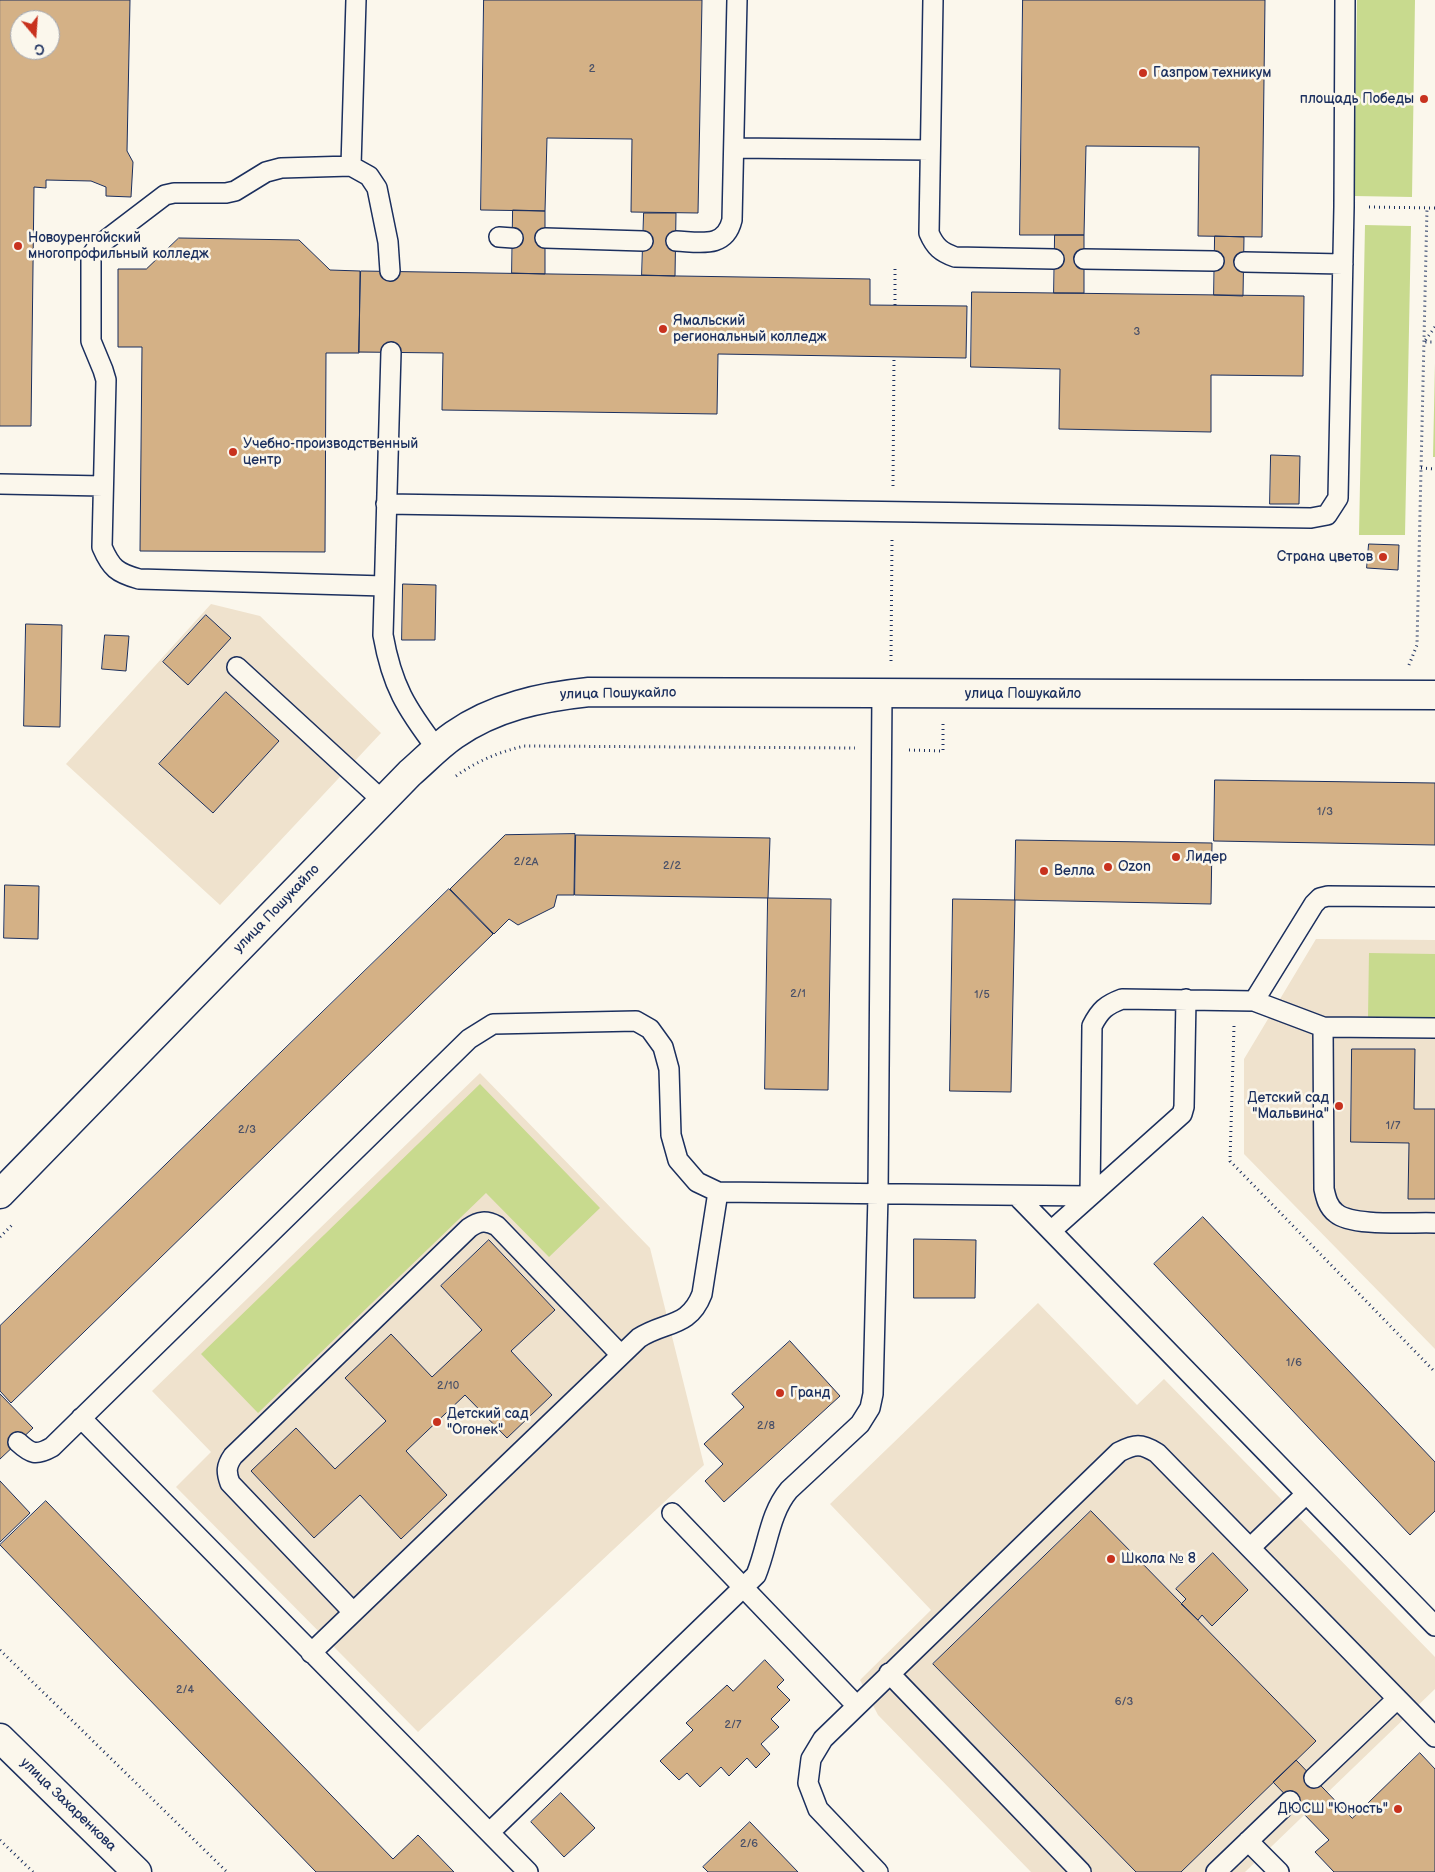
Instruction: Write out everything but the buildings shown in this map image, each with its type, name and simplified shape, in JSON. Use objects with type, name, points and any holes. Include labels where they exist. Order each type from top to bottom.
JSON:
[{"type":"street","name":"улица Пошукайло","points":[[0,1194],[383,801],[437,749],[453,735],[473,723],[525,702],[589,692],[1435,695]]},
{"type":"street","name":"улица Захаренкова","points":[[0,1738],[137,1872]]},
{"type":"lane","points":[[351,166],[356,0]]},
{"type":"lane","points":[[676,241],[711,242],[723,238],[730,229],[732,220],[738,0]]},
{"type":"lane","points":[[933,0],[928,233],[934,244],[942,252],[955,257],[1054,259]]},
{"type":"lane","points":[[386,504],[892,510],[1311,518],[1327,515],[1334,507],[1338,498],[1344,206],[1345,0]]},
{"type":"lane","points":[[734,148],[930,150]]},
{"type":"lane","points":[[384,586],[139,579],[122,574],[108,561],[102,547],[106,380],[91,341],[90,256],[98,246],[165,196],[174,193],[226,193],[235,191],[266,172],[281,168],[351,166],[369,176],[377,188],[388,242],[390,271]]},
{"type":"lane","points":[[545,238],[643,241]]},
{"type":"lane","points":[[1084,260],[1214,261]]},
{"type":"lane","points":[[1244,262],[1343,264]]},
{"type":"lane","points":[[390,352],[383,635],[395,683],[406,706],[437,749]]},
{"type":"lane","points":[[0,484],[103,486]]},
{"type":"lane","points":[[237,667],[383,801]]},
{"type":"lane","points":[[490,1832],[756,1575],[762,1562],[775,1511],[780,1500],[860,1424],[870,1408],[873,1394],[878,1195],[882,694]]},
{"type":"lane","points":[[1254,1001],[1314,904],[1320,898],[1328,896],[1435,897]]},
{"type":"lane","points":[[1090,1196],[1092,1026],[1098,1015],[1108,1004],[1122,999],[1254,1001],[1323,1027],[1435,1028]]},
{"type":"lane","points":[[1051,1231],[1182,1114],[1184,1107],[1186,999]]},
{"type":"lane","points":[[18,1442],[31,1453],[42,1453],[52,1447],[469,1039],[493,1024],[636,1020],[650,1029],[663,1047],[669,1069],[672,1135],[678,1160],[697,1182],[718,1192],[1090,1196]]},
{"type":"lane","points":[[1323,1027],[1324,1189],[1328,1203],[1344,1219],[1358,1222],[1435,1223]]},
{"type":"lane","points":[[311,1653],[639,1338],[648,1332],[678,1322],[689,1316],[697,1307],[702,1294],[718,1192]]},
{"type":"lane","points":[[1017,1196],[1306,1494],[1432,1616]]},
{"type":"lane","points":[[353,1612],[230,1483],[227,1465],[233,1456],[469,1228],[483,1222],[489,1222],[497,1226],[621,1355]]},
{"type":"lane","points":[[81,1418],[528,1872]]},
{"type":"lane","points":[[878,1872],[818,1810],[808,1783],[811,1759],[823,1739],[889,1674],[1119,1452],[1132,1445],[1146,1446],[1157,1453],[1435,1737]]},
{"type":"lane","points":[[1250,1548],[1306,1494]]},
{"type":"lane","points":[[672,1513],[857,1706]]},
{"type":"lane","points":[[889,1674],[1081,1872]]},
{"type":"lane","points":[[1314,1778],[1397,1698]]},
{"type":"lane","points":[[1216,1872],[1290,1800]]},
{"type":"lane","points":[[1248,1841],[1279,1872]]},
{"type":"path","points":[[1344,206],[1435,208]]},
{"type":"path","points":[[1407,672],[1417,645],[1426,208]]},
{"type":"path","points":[[895,266],[895,305]]},
{"type":"path","points":[[1424,342],[1435,327]]},
{"type":"path","points":[[1424,342],[1435,342]]},
{"type":"path","points":[[891,668],[894,357]]},
{"type":"path","points":[[1421,468],[1435,469]]},
{"type":"path","points":[[451,780],[472,764],[502,751],[524,746],[883,748],[942,751],[944,694]]},
{"type":"path","points":[[0,1237],[14,1222]]},
{"type":"path","points":[[0,1650],[227,1872]]},
{"type":"path","points":[[0,1840],[33,1872]]},
{"type":"shaded area","points":[[211,604],[260,616],[381,733],[220,905],[66,764]]},
{"type":"shaded area","name":"Детский сад \"Мальвина\"","points":[[1316,939],[1435,940],[1435,1349],[1244,1154],[1244,1059]]},
{"type":"shaded area","name":"Детский сад \"Огонек\"","points":[[480,1073],[650,1248],[704,1465],[418,1732],[176,1487],[211,1452],[152,1391]]},
{"type":"shaded area","name":"Школа № 8","points":[[1038,1303],[1137,1405],[1164,1379],[1435,1657],[1435,1689],[1245,1872],[1031,1872],[878,1715],[860,1680],[931,1610],[830,1504]]},
{"type":"green space","points":[[1357,0],[1415,0],[1412,197],[1354,196]]},
{"type":"green space","points":[[1365,225],[1411,226],[1405,535],[1359,535]]},
{"type":"green space","points":[[1435,363],[1435,457],[1433,457]]},
{"type":"green space","points":[[1369,953],[1435,954],[1435,1018],[1368,1017]]},
{"type":"green space","points":[[480,1084],[600,1208],[549,1257],[486,1193],[258,1413],[201,1354]]},
{"type":"place","name":"Газпром техникум","points":[[1143,73]]},
{"type":"place","name":"площадь Победы","points":[[1424,99]]},
{"type":"place","name":"Новоуренгойский многопрофильный колледж","points":[[18,246]]},
{"type":"place","name":"Ямальский региональный колледж","points":[[663,329]]},
{"type":"place","name":"Учебно-производственный центр","points":[[233,452]]},
{"type":"place","name":"Страна цветов","points":[[1383,557]]},
{"type":"place","name":"Лидер","points":[[1176,857]]},
{"type":"place","name":"Ozon","points":[[1108,867]]},
{"type":"place","name":"Велла","points":[[1044,871]]},
{"type":"place","name":"Детский сад \"Мальвина\"","points":[[1339,1106]]},
{"type":"place","name":"Гранд","points":[[780,1393]]},
{"type":"place","name":"Детский сад \"Огонек\"","points":[[437,1422]]},
{"type":"place","name":"Школа № 8","points":[[1111,1559]]},
{"type":"place","name":"ДЮСШ \"Юность\"","points":[[1398,1809]]}]
